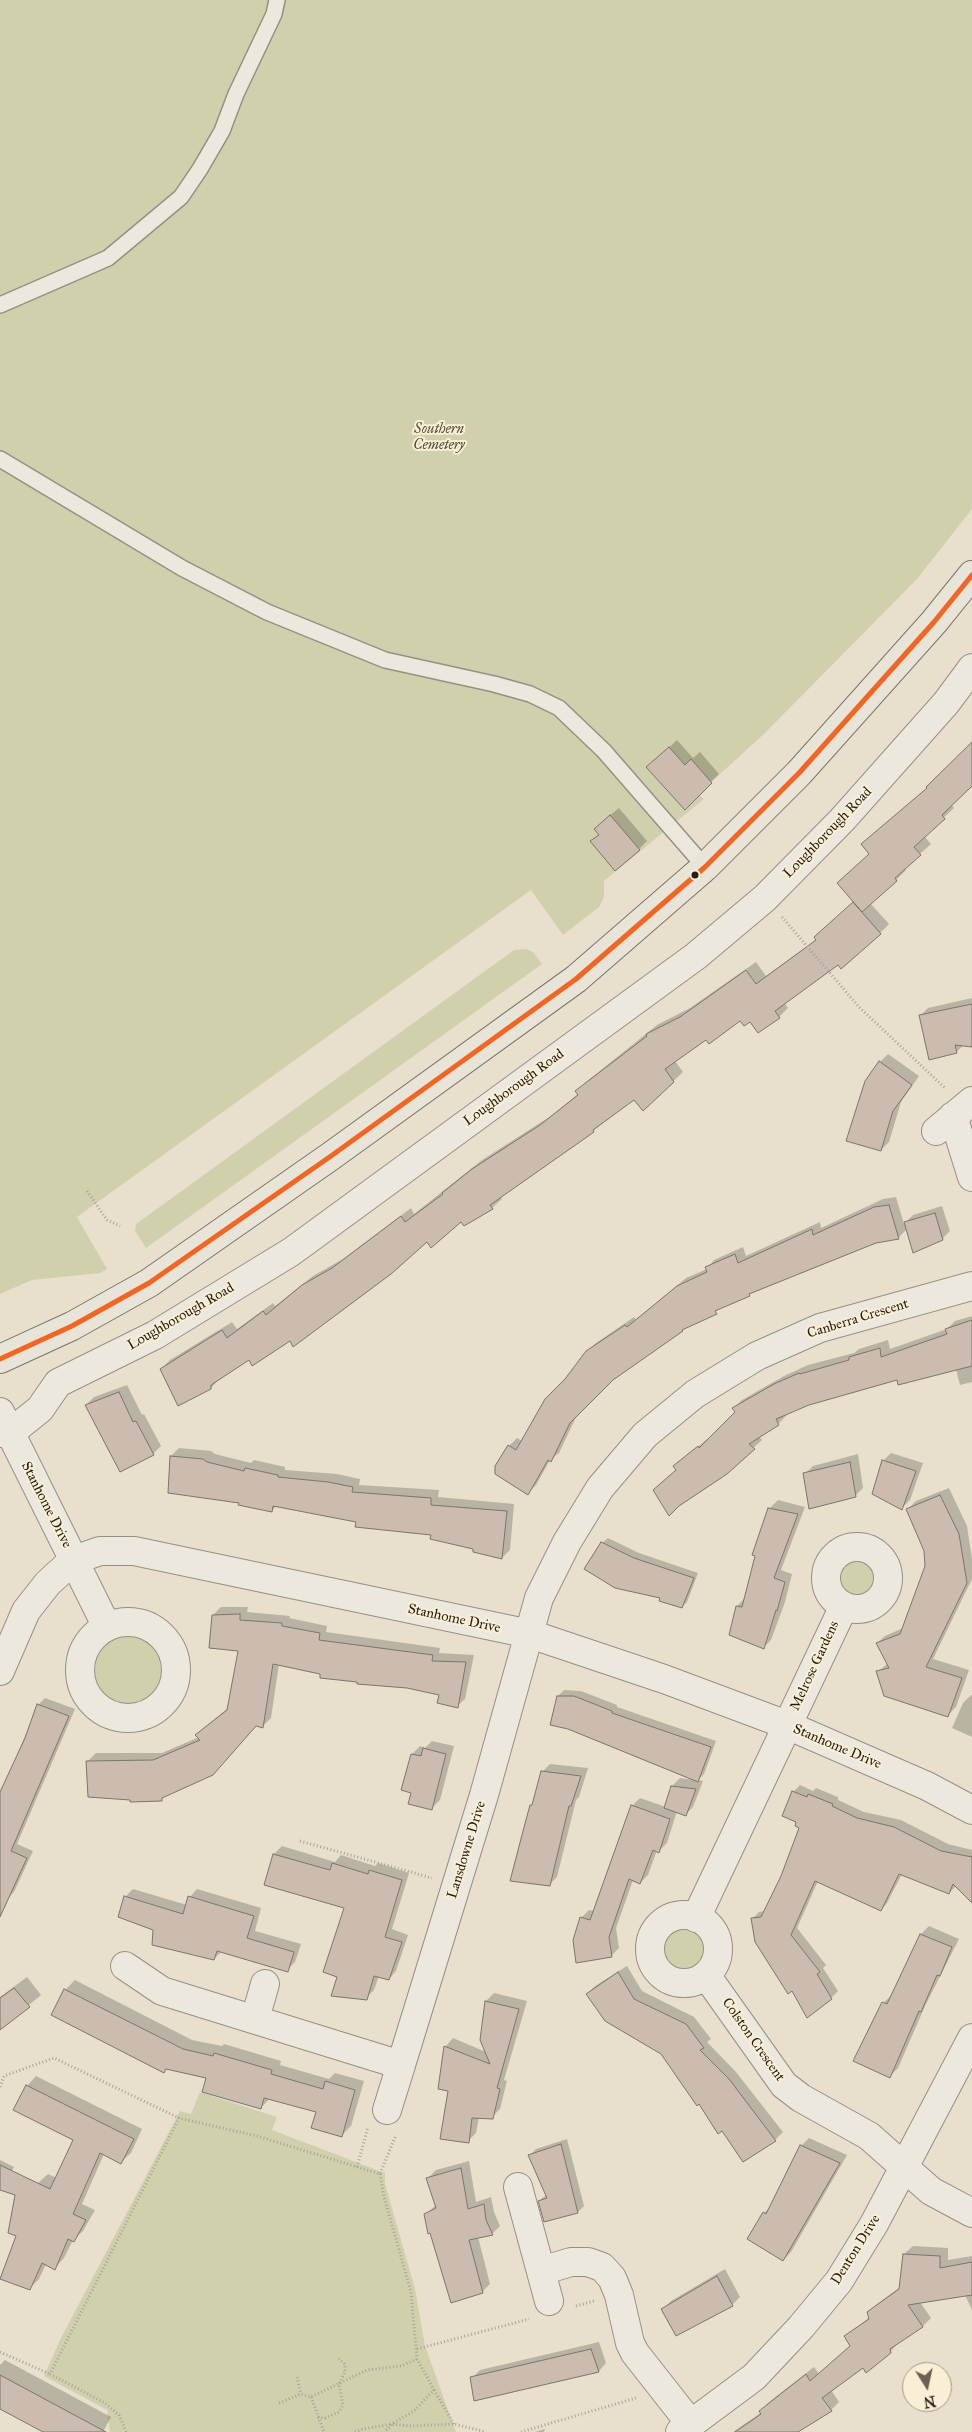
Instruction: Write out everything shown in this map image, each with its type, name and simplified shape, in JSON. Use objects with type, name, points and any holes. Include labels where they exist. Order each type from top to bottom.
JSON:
[{"type":"main road","points":[[0,1358],[72,1326],[149,1283],[331,1156],[576,980],[705,866],[799,773],[934,622],[972,575]]},
{"type":"street","name":"Loughborough Road","points":[[3,1426],[40,1409],[58,1383],[155,1335],[291,1252],[696,956],[765,898],[842,820],[946,703],[972,668]]},
{"type":"street","points":[[957,1114],[972,1177]]},
{"type":"street","name":"Canberra Crescent","points":[[530,1634],[539,1598],[567,1542],[600,1488],[645,1435],[695,1394],[757,1356],[820,1328],[972,1286]]},
{"type":"street","name":"Stanhome Drive","points":[[3,1426],[74,1560],[100,1551],[134,1551],[530,1634],[664,1679],[787,1726],[928,1786],[972,1810]]},
{"type":"street","points":[[0,1671],[26,1611],[48,1583],[74,1560],[107,1627]]},
{"type":"street","name":"Melrose Gardens","points":[[787,1726],[844,1606]]},
{"type":"street","name":"Lansdowne Drive","points":[[385,2119],[530,1634]]},
{"type":"street","points":[[696,1918],[787,1726]]},
{"type":"street","points":[[685,1915],[696,1918],[712,1930],[717,1944],[717,1958],[706,1975],[696,1981],[684,1983],[673,1981],[662,1975],[655,1966],[651,1955],[651,1943],[655,1932],[663,1923],[673,1917],[685,1915]]},
{"type":"street","points":[[125,1966],[162,1991],[401,2065]]},
{"type":"street","name":"Colston Crescent","points":[[706,1975],[784,2085],[801,2098],[869,2136],[931,2190],[972,2213]]},
{"type":"street","points":[[255,2019],[265,1984]]},
{"type":"street","name":"Denton Drive","points":[[541,2271],[571,2262],[588,2262],[602,2266],[612,2278],[619,2295],[630,2343],[635,2353],[664,2390],[685,2427],[754,2377],[801,2327],[839,2281],[874,2224],[972,2038]]},
{"type":"street","points":[[518,2187],[551,2309]]},
{"type":"lane","points":[[0,305],[108,258],[181,197],[222,131],[236,94],[274,14],[277,0]]},
{"type":"lane","points":[[0,459],[174,563],[267,612],[385,660],[494,684],[530,694],[559,708],[604,751],[705,866]]},
{"type":"path","points":[[765,898],[859,1008],[957,1114]]},
{"type":"path","points":[[87,1190],[107,1220],[120,1226]]},
{"type":"path","points":[[300,1841],[456,1884]]},
{"type":"path","points":[[0,2087],[4,2076],[54,2058],[179,2118],[257,2136],[380,2174]]},
{"type":"path","points":[[50,2374],[179,2118]]},
{"type":"path","points":[[357,2167],[368,2124],[385,2119],[397,2133],[380,2174],[384,2197],[411,2292],[418,2349],[417,2359],[454,2424]]},
{"type":"path","points":[[418,2349],[551,2309],[619,2295]]},
{"type":"path","points":[[0,2352],[50,2374],[106,2403],[119,2415],[126,2432]]},
{"type":"path","points":[[318,2418],[325,2418],[339,2412],[343,2405],[339,2384],[345,2372],[346,2364],[338,2358]]},
{"type":"path","points":[[279,2403],[301,2394],[312,2397],[367,2370],[402,2366],[417,2359]]},
{"type":"path","points":[[297,2377],[301,2394]]},
{"type":"path","points":[[385,2432],[392,2424],[414,2412],[434,2390]]},
{"type":"path","points":[[521,2432],[664,2390]]},
{"type":"path","points":[[312,2397],[324,2432]]},
{"type":"path","points":[[355,2432],[363,2428],[392,2424],[409,2426],[454,2424],[486,2432]]},
{"type":"green space","name":"Southern Cemetery","points":[[0,0],[972,0],[972,509],[917,579],[764,734],[698,794],[704,799],[604,881],[604,897],[599,907],[563,935],[531,890],[77,1217],[107,1269],[100,1273],[32,1280],[0,1294]]},
{"type":"green space","points":[[526,949],[533,952],[542,964],[146,1248],[135,1231],[136,1224],[514,950]]},
{"type":"green space","points":[[856,1559],[869,1565],[875,1578],[869,1591],[856,1597],[843,1591],[837,1578],[843,1565]]},
{"type":"green space","points":[[127,1633],[148,1639],[158,1649],[164,1670],[158,1691],[148,1701],[127,1707],[106,1701],[96,1691],[90,1670],[96,1649],[106,1639]]},
{"type":"green space","points":[[688,1929],[696,1932],[702,1938],[705,1950],[702,1962],[696,1968],[680,1971],[672,1968],[666,1962],[663,1946],[666,1938],[672,1932]]},
{"type":"green space","points":[[200,2092],[277,2117],[272,2130],[385,2173],[385,2184],[415,2289],[425,2346],[456,2432],[110,2432],[107,2410],[44,2376],[60,2340],[180,2111],[191,2114]]},
{"type":"building","points":[[972,742],[972,786],[942,815],[945,819],[914,847],[921,855],[895,878],[897,881],[862,912],[837,883],[869,854],[861,844],[927,788]]},
{"type":"building","points":[[669,747],[685,765],[691,759],[712,783],[685,810],[646,767]]},
{"type":"building","points":[[610,815],[640,850],[615,871],[590,841],[599,835],[594,829]]},
{"type":"building","points":[[853,902],[881,934],[841,969],[838,965],[775,1011],[780,1018],[758,1033],[750,1022],[744,1026],[740,1021],[709,1044],[706,1040],[665,1069],[674,1082],[643,1111],[634,1100],[593,1130],[594,1132],[490,1205],[493,1209],[464,1226],[461,1222],[431,1248],[427,1242],[391,1274],[293,1347],[290,1341],[252,1366],[249,1360],[211,1385],[211,1389],[178,1406],[160,1369],[222,1330],[227,1338],[263,1311],[266,1315],[302,1285],[332,1268],[401,1216],[405,1222],[443,1194],[472,1169],[540,1125],[578,1095],[575,1091],[647,1036],[646,1034],[680,1017],[746,970],[756,984],[816,940],[814,937]]},
{"type":"building","points":[[972,1004],[972,1047],[955,1045],[957,1053],[929,1060],[919,1015]]},
{"type":"building","points":[[879,1061],[912,1085],[893,1111],[881,1151],[846,1141],[865,1081]]},
{"type":"building","points":[[889,1205],[899,1239],[876,1243],[749,1294],[750,1296],[715,1311],[717,1314],[682,1330],[613,1380],[570,1423],[551,1462],[548,1460],[528,1495],[495,1474],[495,1466],[508,1445],[516,1450],[545,1399],[565,1379],[586,1351],[625,1325],[627,1327],[677,1286],[707,1272],[705,1267],[735,1254],[738,1263],[812,1229],[813,1235],[874,1207]]},
{"type":"building","points":[[935,1213],[943,1240],[913,1253],[904,1222]]},
{"type":"building","points":[[972,1320],[972,1366],[898,1385],[897,1380],[809,1405],[776,1419],[779,1425],[749,1444],[755,1449],[727,1474],[679,1506],[669,1516],[653,1490],[676,1470],[673,1466],[698,1446],[699,1448],[735,1412],[732,1408],[774,1384],[799,1373],[849,1360],[849,1357],[880,1348],[881,1357],[947,1334],[945,1329]]},
{"type":"building","points":[[119,1392],[133,1422],[136,1421],[154,1455],[120,1472],[85,1405]]},
{"type":"building","points":[[170,1456],[203,1459],[207,1462],[244,1471],[245,1468],[278,1475],[278,1477],[328,1482],[353,1487],[352,1492],[431,1498],[431,1505],[507,1511],[502,1559],[473,1552],[473,1549],[430,1539],[431,1535],[355,1527],[356,1522],[273,1506],[272,1512],[238,1505],[239,1503],[168,1493]]},
{"type":"building","points":[[882,1460],[916,1471],[902,1510],[872,1494]]},
{"type":"building","points":[[850,1462],[856,1497],[809,1509],[803,1473]]},
{"type":"building","points":[[940,1495],[959,1534],[967,1583],[926,1667],[962,1678],[948,1717],[884,1696],[876,1671],[889,1668],[876,1643],[900,1634],[925,1566],[924,1551],[906,1509]]},
{"type":"building","points":[[768,1508],[798,1514],[774,1578],[785,1582],[764,1649],[729,1635],[736,1606],[742,1607],[755,1556],[752,1555]]},
{"type":"building","points":[[601,1542],[634,1558],[694,1578],[682,1608],[659,1601],[660,1598],[615,1588],[584,1569]]},
{"type":"building","points":[[240,1614],[240,1620],[282,1623],[282,1626],[320,1633],[319,1640],[433,1655],[432,1661],[466,1662],[458,1708],[437,1703],[439,1695],[407,1688],[357,1684],[357,1682],[320,1678],[320,1674],[273,1664],[263,1728],[256,1726],[213,1775],[162,1798],[162,1801],[130,1802],[130,1800],[88,1797],[86,1761],[153,1760],[200,1740],[195,1735],[227,1710],[238,1651],[209,1648],[212,1615]]},
{"type":"building","points":[[557,1696],[574,1696],[612,1711],[612,1713],[711,1747],[698,1782],[568,1729],[550,1725]]},
{"type":"building","points":[[37,1704],[69,1716],[11,1851],[27,1858],[0,1917],[0,1792],[25,1738]]},
{"type":"building","points":[[423,1748],[446,1754],[432,1810],[408,1804],[411,1793],[401,1790],[411,1754],[421,1756]]},
{"type":"building","points":[[541,1771],[581,1776],[571,1806],[569,1806],[550,1886],[510,1881]]},
{"type":"building","points":[[671,1786],[696,1789],[686,1816],[664,1808]]},
{"type":"building","points":[[792,1791],[807,1797],[808,1794],[833,1804],[832,1806],[857,1818],[894,1827],[941,1851],[972,1857],[972,1903],[953,1884],[949,1894],[899,1874],[881,1911],[815,1881],[791,1935],[820,1972],[817,1974],[832,1999],[807,2018],[792,1991],[788,1994],[755,1942],[751,1918],[761,1917],[781,1876],[799,1828],[795,1826],[796,1822],[782,1816]]},
{"type":"building","points":[[631,1805],[670,1819],[659,1853],[653,1850],[640,1884],[629,1879],[609,1937],[612,1957],[576,1963],[573,1940],[580,1917],[590,1920]]},
{"type":"building","points":[[273,1854],[330,1870],[332,1863],[368,1874],[369,1870],[402,1880],[385,1937],[402,1942],[389,1980],[374,1976],[367,2000],[331,1996],[337,1977],[323,1972],[344,1908],[264,1885]]},
{"type":"building","points":[[124,1896],[183,1914],[188,1896],[254,1916],[247,1938],[294,1952],[288,1972],[217,1951],[214,1960],[152,1945],[153,1930],[118,1917]]},
{"type":"building","points":[[920,1934],[952,1947],[940,1976],[937,1975],[921,2012],[919,2011],[890,2078],[853,2061],[882,2002],[887,2004]]},
{"type":"building","points":[[618,1972],[634,1999],[686,2024],[704,2048],[700,2050],[729,2079],[776,2141],[743,2162],[722,2131],[718,2134],[699,2104],[697,2106],[661,2054],[605,2021],[586,1994]]},
{"type":"building","points":[[14,1988],[30,2007],[0,2030],[0,1998]]},
{"type":"building","points":[[64,1989],[183,2049],[213,2056],[214,2053],[272,2070],[271,2074],[323,2089],[325,2081],[355,2090],[342,2137],[311,2128],[316,2112],[264,2098],[261,2109],[202,2092],[206,2078],[166,2069],[164,2073],[51,2015]]},
{"type":"building","points":[[485,2001],[519,2009],[497,2088],[500,2089],[493,2119],[472,2118],[469,2143],[440,2139],[448,2091],[438,2089],[444,2046],[490,2064],[480,2040]]},
{"type":"building","points":[[26,2085],[134,2139],[121,2164],[100,2153],[73,2214],[86,2220],[74,2242],[68,2239],[55,2270],[42,2263],[30,2290],[0,2279],[16,2236],[8,2233],[15,2195],[0,2190],[0,2165],[50,2189],[73,2140],[13,2110]]},
{"type":"building","points":[[561,2144],[578,2213],[544,2222],[538,2201],[547,2198],[528,2155]]},
{"type":"building","points":[[800,2145],[840,2163],[783,2261],[747,2239],[763,2212],[766,2214]]},
{"type":"building","points":[[461,2168],[468,2209],[484,2204],[486,2220],[493,2235],[469,2240],[483,2293],[451,2303],[430,2233],[428,2234],[424,2214],[436,2208],[426,2178]]},
{"type":"building","points":[[903,2254],[940,2256],[940,2268],[972,2262],[972,2295],[908,2305],[923,2327],[890,2349],[891,2353],[866,2373],[863,2368],[822,2398],[832,2411],[798,2432],[735,2432],[761,2414],[759,2411],[806,2374],[810,2381],[850,2346],[844,2336],[869,2319],[867,2312],[899,2289]]},
{"type":"building","points":[[717,2276],[733,2306],[676,2336],[661,2309]]},
{"type":"building","points":[[591,2349],[599,2372],[474,2401],[470,2377]]},
{"type":"building","points":[[0,2375],[106,2432],[43,2432],[0,2409]]},
{"type":"transit line","points":[[0,1359],[72,1326],[149,1283],[331,1156],[576,979],[705,867],[799,773],[934,622],[972,575]]}]
